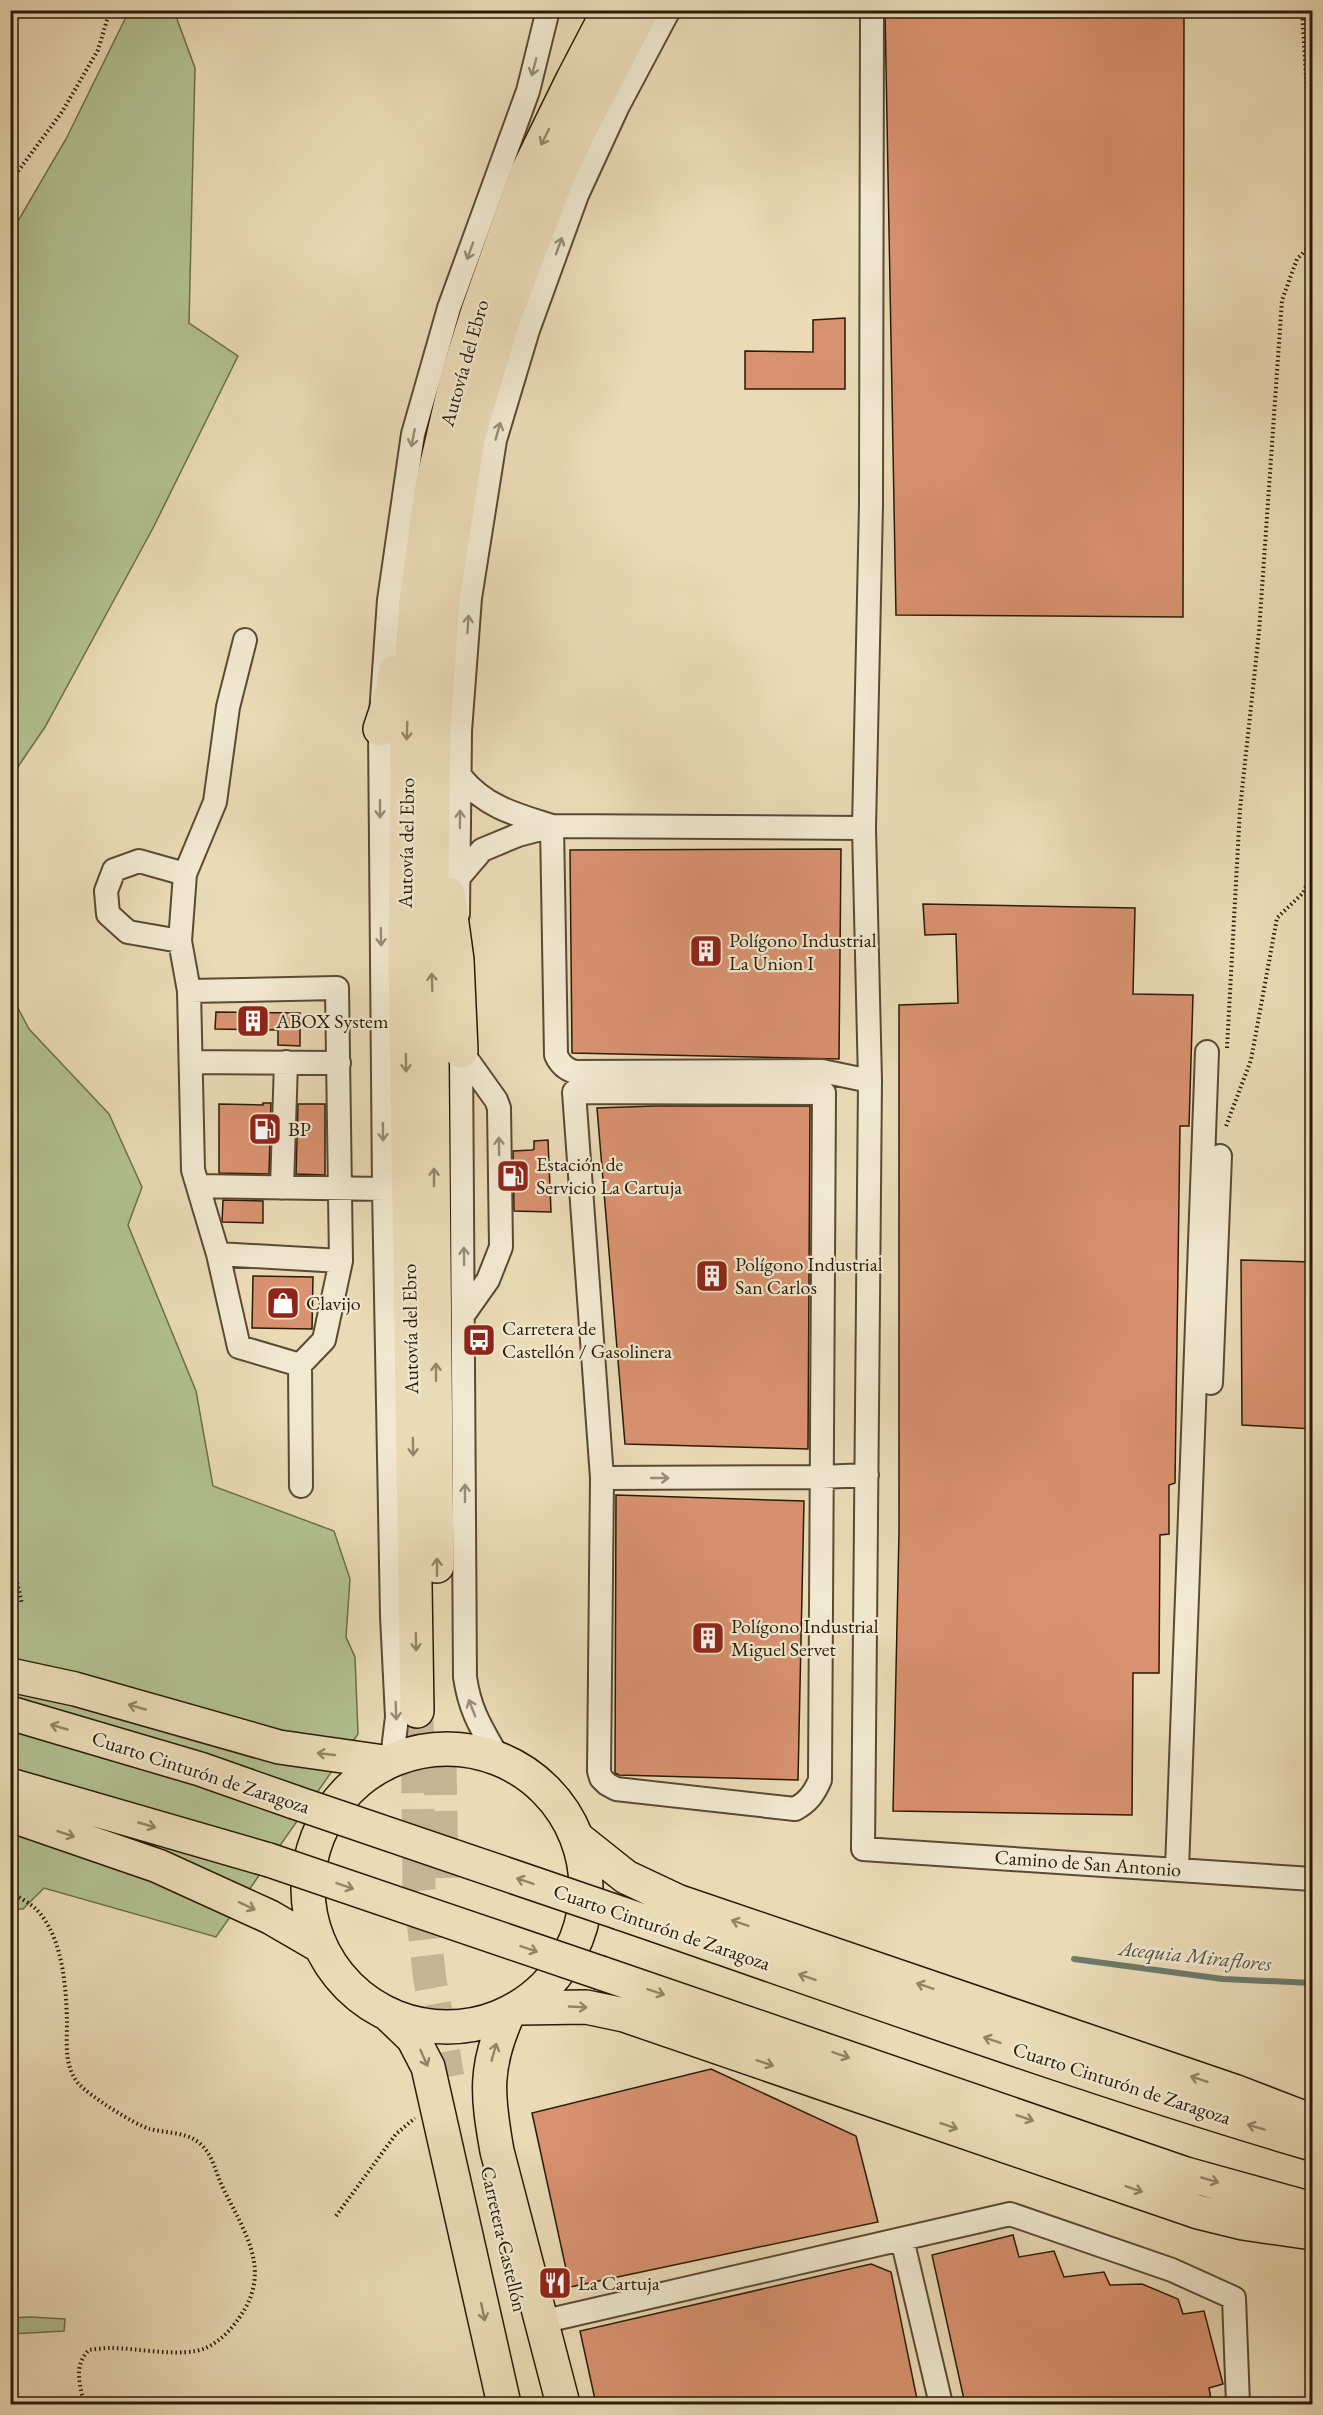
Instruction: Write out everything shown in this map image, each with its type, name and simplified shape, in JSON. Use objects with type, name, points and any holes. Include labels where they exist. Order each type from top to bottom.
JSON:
[{"type":"highway","name":"Autovía del Ebro","points":[[609,10],[526,175],[478,311],[456,381],[432,485],[416,600],[407,730],[405,1025],[428,1710],[433,795],[434,731],[443,599],[468,438],[502,323],[541,216],[579,131],[642,10]]},
{"type":"highway","points":[[380,729],[393,690],[400,598],[414,514],[432,485]]},
{"type":"highway","points":[[433,795],[457,960],[461,1051]]},
{"type":"highway","points":[[10,1675],[75,1689],[279,1747],[388,1760]]},
{"type":"highway","name":"Cuarto Cinturón de Zaragoza","points":[[10,1713],[200,1769],[1113,2081],[1312,2144]]},
{"type":"highway","points":[[389,2015],[414,2023],[449,2028],[485,2023],[514,2011],[542,1990],[558,1973],[571,1953],[580,1931],[585,1908],[584,1861],[577,1838],[564,1813],[546,1790],[524,1772],[499,1759],[459,1749],[435,1749],[388,1760],[364,1775],[344,1793],[328,1815],[316,1839],[309,1866],[307,1893],[311,1920],[320,1946],[332,1967],[348,1987],[389,2015],[412,2038],[421,2050],[428,2067],[504,2404]]},
{"type":"highway","points":[[10,1785],[269,1860],[1186,2174],[1312,2209]]},
{"type":"highway","points":[[10,1815],[158,1866],[270,1917],[320,1946]]},
{"type":"highway","points":[[577,1838],[626,1877],[677,1901],[1234,2091],[1312,2121]]},
{"type":"highway","points":[[514,2011],[586,2007],[624,2015],[1198,2212],[1243,2223],[1312,2233]]},
{"type":"highway","points":[[514,2011],[491,2058],[488,2082],[489,2109],[525,2328],[563,2404]]},
{"type":"highway","name":"Carretera Castellón","points":[[457,2076],[525,2328],[543,2404]]},
{"type":"highway","name":"Carretera Castellón","points":[[525,2328],[527,2404]]},
{"type":"street","points":[[388,1760],[397,1717],[392,1616],[384,1189],[380,729],[389,600],[413,434],[449,308],[528,91],[548,10]]},
{"type":"street","points":[[457,960],[460,731],[470,598],[495,440],[528,330],[577,195],[618,106],[669,10]]},
{"type":"street","points":[[602,1478],[821,1477],[867,1474],[870,1081],[864,828],[872,505],[872,10]]},
{"type":"street","points":[[245,640],[228,707],[215,802],[185,874],[180,941],[189,991],[193,1170],[218,1254],[239,1347],[300,1365]]},
{"type":"street","points":[[461,777],[489,804],[552,826]]},
{"type":"street","points":[[552,826],[556,1054],[560,1063],[567,1069],[575,1072],[822,1071],[870,1081]]},
{"type":"street","points":[[459,877],[482,850],[518,835],[552,826],[864,828]]},
{"type":"street","points":[[180,941],[128,932],[108,914],[106,891],[114,870],[139,861],[185,874]]},
{"type":"street","points":[[189,991],[337,988],[341,1261],[324,1340],[300,1365],[301,1486]]},
{"type":"street","points":[[461,1051],[499,1108],[501,1247],[488,1280],[464,1314]]},
{"type":"street","points":[[461,1051],[465,1677],[469,1702],[479,1726],[499,1759]]},
{"type":"street","points":[[1177,1869],[1217,1054]]},
{"type":"street","points":[[191,1062],[339,1063]]},
{"type":"street","points":[[282,1188],[286,1062]]},
{"type":"street","points":[[824,1093],[820,1780],[814,1794],[805,1804],[795,1809],[616,1789],[601,1778],[599,1759],[602,1478],[574,1092],[824,1093],[870,1081]]},
{"type":"street","points":[[1179,1832],[1193,1791],[1220,1156]]},
{"type":"street","points":[[198,1186],[384,1189]]},
{"type":"street","points":[[218,1254],[341,1261]]},
{"type":"street","name":"Camino de San Antonio","points":[[867,1474],[863,1849],[1312,1879]]},
{"type":"street","points":[[525,2328],[1010,2214],[1172,2270],[1234,2298],[1238,2404]]},
{"type":"street","points":[[902,2239],[941,2404]]},
{"type":"path","points":[[10,182],[62,112],[98,50],[110,10]]},
{"type":"path","points":[[1302,10],[1312,175]]},
{"type":"path","points":[[1217,1054],[1236,916],[1240,809],[1259,632],[1282,300],[1297,260],[1312,244]]},
{"type":"path","points":[[1220,1156],[1228,1116],[1251,1060],[1277,918],[1303,893],[1312,873]]},
{"type":"path","points":[[10,1552],[22,1604]]},
{"type":"path","points":[[10,1902],[15,1895],[15,1873]]},
{"type":"path","points":[[15,1895],[36,1909],[46,1922],[54,1941],[65,1982],[66,2045],[71,2070],[78,2083],[137,2124],[187,2136],[197,2141],[210,2153],[222,2186],[250,2240],[255,2266],[252,2297],[244,2311],[233,2327],[204,2349],[174,2352],[112,2348],[88,2350],[80,2359],[78,2374],[84,2404]]},
{"type":"path","points":[[336,2216],[403,2126],[417,2117],[438,2111]]},
{"type":"green space","points":[[129,11],[174,11],[195,68],[189,323],[238,356],[153,528],[45,727],[11,777],[11,233],[66,139]]},
{"type":"green space","points":[[10,993],[29,1029],[109,1114],[142,1187],[128,1225],[196,1391],[213,1486],[334,1531],[350,1579],[346,1637],[355,1657],[358,1734],[216,1937],[44,1888],[23,1909],[11,1909]]},
{"type":"green space","points":[[11,2318],[65,2319],[64,2331],[11,2334]]},
{"type":"building","points":[[885,10],[1184,10],[1183,617],[896,615]]},
{"type":"building","points":[[845,318],[845,389],[745,389],[745,351],[813,352],[813,320]]},
{"type":"building","name":"Polígono Industrial La Union I","points":[[841,849],[839,1059],[572,1053],[570,850]]},
{"type":"building","points":[[923,904],[1135,908],[1133,994],[1193,995],[1189,1126],[1180,1126],[1175,1483],[1169,1485],[1169,1534],[1160,1535],[1159,1673],[1133,1673],[1132,1815],[893,1811],[899,1532],[899,1005],[958,1003],[956,934],[925,935]]},
{"type":"building","points":[[216,1012],[300,1013],[300,1046],[278,1045],[278,1030],[215,1029]]},
{"type":"building","points":[[263,1103],[271,1103],[269,1174],[219,1173],[219,1104],[263,1105]]},
{"type":"building","points":[[298,1104],[325,1104],[325,1175],[296,1174]]},
{"type":"building","name":"Polígono Industrial San Carlos","points":[[810,1106],[808,1449],[625,1444],[597,1108]]},
{"type":"building","points":[[548,1140],[551,1212],[514,1211],[513,1151],[532,1150],[534,1141]]},
{"type":"building","points":[[223,1200],[263,1201],[263,1223],[222,1222]]},
{"type":"building","points":[[1241,1260],[1312,1262],[1312,1429],[1242,1425]]},
{"type":"building","name":"Clavijo","points":[[253,1276],[313,1277],[312,1329],[252,1328]]},
{"type":"building","name":"Polígono Industrial Miguel Servet","points":[[616,1495],[804,1501],[798,1780],[619,1775],[615,1773]]},
{"type":"building","points":[[711,2069],[856,2136],[878,2222],[570,2287],[532,2113]]},
{"type":"building","points":[[1013,2235],[1019,2257],[1054,2251],[1064,2277],[1104,2272],[1110,2285],[1142,2284],[1178,2299],[1183,2314],[1204,2311],[1223,2384],[1209,2388],[1212,2404],[965,2404],[932,2255]]},
{"type":"building","points":[[871,2264],[891,2272],[918,2404],[596,2404],[580,2331]]},
{"type":"waterway","name":"Acequia Miraflores","points":[[1074,1959],[1223,1979],[1312,1983]]},
{"type":"tunnel","points":[[417,1711],[419,1887],[430,1980],[448,2077]]},
{"type":"tunnel","points":[[440,1762],[442,1878]]},
{"type":"place","name":"Polígono Industrial La Union I","points":[[706,951]]},
{"type":"place","name":"ABOX System","points":[[253,1021]]},
{"type":"place","name":"BP","points":[[265,1129]]},
{"type":"place","name":"Estación de Servicio La Cartuja","points":[[513,1176]]},
{"type":"place","name":"Polígono Industrial San Carlos","points":[[712,1276]]},
{"type":"place","name":"Clavijo","points":[[283,1303]]},
{"type":"place","name":"Carretera de Castellón / Gasolinera","points":[[479,1340]]},
{"type":"place","name":"Polígono Industrial Miguel Servet","points":[[708,1638]]},
{"type":"place","name":"La Cartuja","points":[[555,2283]]}]
